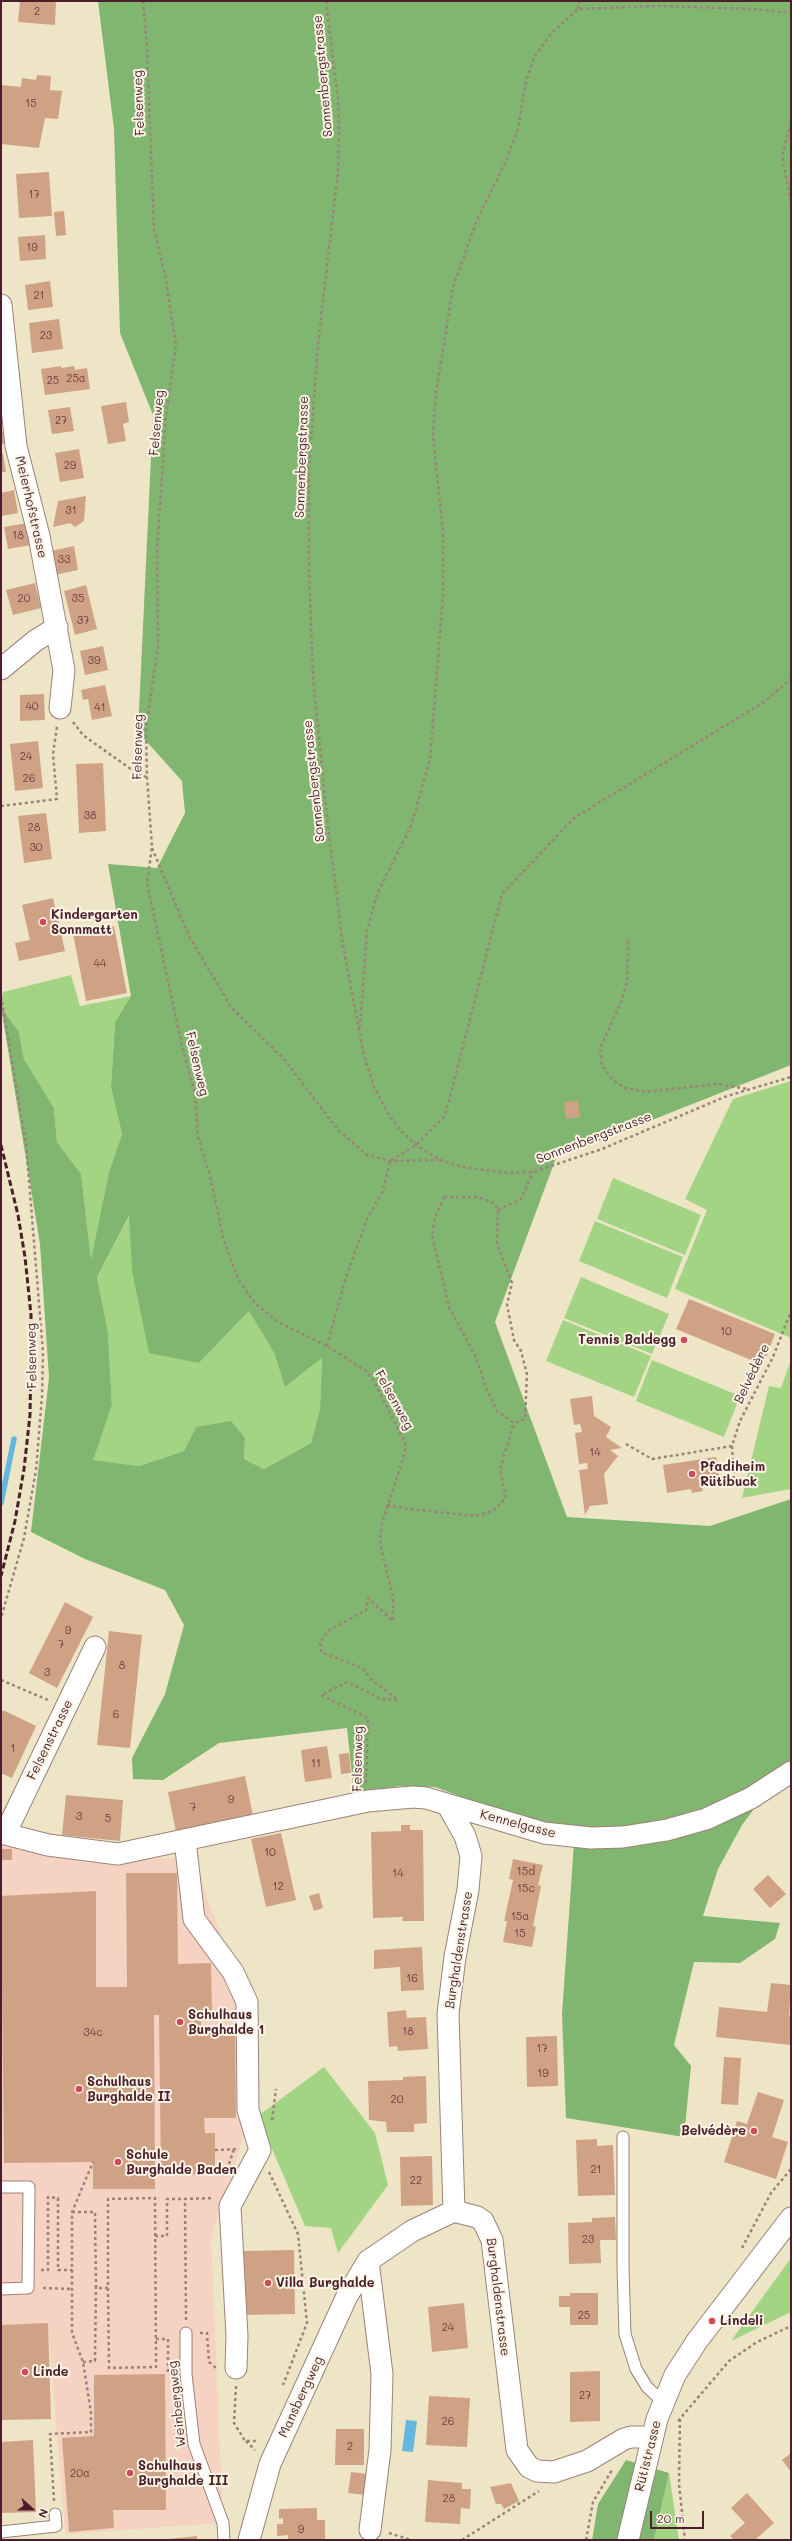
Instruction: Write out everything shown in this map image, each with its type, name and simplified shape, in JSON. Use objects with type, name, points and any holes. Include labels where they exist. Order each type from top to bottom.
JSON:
[{"type":"street","name":"Meierhofstrasse","points":[[1,305],[16,446],[39,536],[64,670],[60,708]]},
{"type":"street","points":[[1,669],[35,640],[57,627]]},
{"type":"street","name":"Felsenstrasse","points":[[3,1833],[95,1647]]},
{"type":"street","name":"Kennelgasse","points":[[447,1804],[544,1833],[578,1837],[623,1837],[667,1830],[706,1818],[751,1798],[791,1772]]},
{"type":"street","points":[[3,1833],[48,1845],[118,1854],[368,1801],[413,1797],[447,1804]]},
{"type":"street","name":"Burghaldenstrasse","points":[[447,1804],[465,1836],[471,1856],[468,1890],[455,1957],[448,2014],[454,2211],[477,2217],[483,2221],[492,2240],[517,2450],[529,2466],[537,2471],[554,2472],[587,2461],[624,2439],[631,2437],[652,2438]]},
{"type":"street","points":[[185,1840],[194,1919],[233,1972],[247,2002],[248,2110],[260,2150],[230,2206],[237,2336],[236,2368]]},
{"type":"street","name":"Mansbergweg","points":[[249,2540],[270,2464],[347,2296],[368,2261],[412,2231],[454,2211]]},
{"type":"street","name":"Rütistrasse","points":[[628,2540],[652,2438],[663,2402],[675,2375],[697,2341],[791,2218]]},
{"type":"street","points":[[368,2261],[382,2374],[380,2450],[370,2530]]},
{"type":"lane","points":[[624,2137],[622,2268],[625,2334],[631,2360],[638,2374],[647,2387],[663,2402]]},
{"type":"lane","points":[[1,2187],[29,2187],[29,2269],[28,2288],[1,2289]]},
{"type":"lane","name":"Weinbergweg","points":[[186,2333],[186,2374],[194,2444],[223,2523],[224,2540]]},
{"type":"lane","points":[[1,2532],[56,2526],[55,2514]]},
{"type":"path","name":"Felsenweg","points":[[143,1],[147,48],[154,229],[176,344],[166,416],[157,549],[158,647],[146,728],[147,777],[152,847],[147,884],[195,1094],[198,1137],[210,1176],[224,1241],[232,1266],[247,1293],[264,1312],[290,1330],[327,1346],[366,1371],[406,1442],[405,1453],[382,1523],[380,1544],[393,1597],[393,1621],[368,1598],[366,1610],[328,1631],[320,1643],[320,1652],[362,1668],[374,1682],[398,1700],[380,1699],[348,1682],[321,1695],[368,1718],[366,1787],[368,1801]]},
{"type":"path","name":"Sonnenbergstrasse","points":[[326,1],[338,99],[338,150],[318,344],[309,470],[309,578],[313,677],[327,818],[343,946],[364,1056],[374,1087],[386,1112],[400,1130],[416,1145],[440,1160],[483,1171],[533,1172],[602,1149],[727,1096],[791,1077]]},
{"type":"path","points":[[360,1033],[367,930],[378,894],[412,826],[430,759],[443,596],[443,531],[433,436],[436,393],[453,287],[477,220],[506,159],[518,129],[526,81],[535,56],[551,34],[578,9],[580,1]]},
{"type":"path","points":[[578,9],[658,6],[754,9],[791,13]]},
{"type":"path","points":[[791,123],[782,156],[791,202]]},
{"type":"path","points":[[327,1346],[345,1280],[366,1221],[383,1191],[390,1161],[416,1145],[445,1116],[502,894],[574,818],[764,702],[791,679]]},
{"type":"path","points":[[60,708],[65,712],[83,735],[139,775],[147,777]]},
{"type":"path","points":[[1,806],[57,799],[53,754],[60,708]]},
{"type":"path","points":[[152,847],[190,936],[231,1007],[284,1059],[338,1130],[368,1155],[390,1161],[440,1160]]},
{"type":"path","points":[[628,941],[627,981],[622,1000],[600,1048],[602,1066],[612,1080],[625,1088],[646,1092],[716,1084],[749,1089]]},
{"type":"path","name":"Felsenweg","points":[[1,996],[26,1144],[43,1352],[42,1396],[36,1470],[24,1538],[1,1618]]},
{"type":"path","points":[[498,1210],[521,1199],[533,1172]]},
{"type":"path","points":[[444,1197],[478,1198],[494,1203],[498,1210],[497,1244],[512,1283],[507,1305],[514,1340],[521,1351],[527,1374],[525,1419],[514,1423],[497,1411],[487,1391],[476,1357],[449,1307],[432,1235],[435,1217],[444,1197]]},
{"type":"path","name":"Belvédère","points":[[734,1479],[732,1446],[740,1421],[773,1357],[791,1311]]},
{"type":"path","points":[[387,1505],[408,1509],[474,1516],[493,1511],[506,1498],[500,1469],[514,1423]]},
{"type":"path","points":[[626,1444],[652,1459],[732,1446]]},
{"type":"path","points":[[1,1680],[66,1708]]},
{"type":"path","points":[[272,2124],[276,2089]]},
{"type":"path","points":[[215,2150],[234,2149],[228,2166]]},
{"type":"path","points":[[260,2150],[298,2234],[308,2323],[281,2390]]},
{"type":"path","points":[[53,2494],[50,2434],[91,2432],[91,2413],[83,2362],[72,2333],[72,2212],[93,2162]]},
{"type":"path","points":[[738,2255],[771,2193],[791,2169]]},
{"type":"path","points":[[29,2269],[48,2270],[48,2197],[58,2198],[58,2270],[72,2270]]},
{"type":"path","points":[[155,2198],[156,2367],[109,2368],[108,2288],[108,2199],[155,2198]]},
{"type":"path","points":[[155,2236],[167,2236],[167,2199],[214,2198]]},
{"type":"path","points":[[185,2199],[186,2333],[208,2333],[209,2362]]},
{"type":"path","points":[[72,2212],[95,2212],[95,2361],[83,2362]]},
{"type":"path","points":[[28,2288],[72,2289]]},
{"type":"path","points":[[96,2288],[108,2288]]},
{"type":"path","points":[[685,2540],[679,2484],[680,2419],[704,2388],[729,2361],[757,2342],[791,2326]]},
{"type":"path","points":[[156,2339],[168,2339],[168,2374]]},
{"type":"path","points":[[236,2368],[234,2423],[245,2441],[260,2441],[263,2434]]},
{"type":"path","points":[[586,2540],[593,2502],[613,2468]]},
{"type":"path","points":[[462,2540],[549,2484],[554,2472]]},
{"type":"shaded area","name":"Schule Burghalde Baden","points":[[1,1843],[87,1863],[192,1856],[223,1941],[253,1992],[260,2086],[211,2238],[223,2523],[65,2534],[48,2324],[1,2325]]},
{"type":"green space","points":[[98,1],[791,1],[791,1065],[556,1158],[495,1322],[567,1517],[710,1526],[791,1499],[791,1759],[742,1825],[718,1869],[703,1916],[780,1923],[775,1939],[740,1963],[694,1962],[674,2045],[691,2066],[684,2137],[566,2118],[562,2014],[575,1829],[525,1820],[435,1787],[400,1786],[354,1793],[347,1728],[219,1743],[163,1780],[133,1779],[132,1758],[165,1694],[184,1625],[165,1590],[85,1559],[31,1532],[49,1378],[40,1244],[1,1007],[19,1032],[24,1059],[54,1108],[57,1142],[81,1174],[91,1259],[109,1172],[122,1134],[111,1087],[115,1022],[131,996],[108,864],[157,868],[185,813],[182,781],[138,732],[153,415],[120,333],[114,129]],"holes":[[[129,1216],[132,1271],[149,1353],[199,1363],[249,1311],[274,1353],[285,1387],[322,1358],[320,1409],[311,1443],[264,1469],[244,1459],[245,1438],[231,1421],[196,1427],[184,1451],[139,1466],[93,1460],[112,1405],[108,1332],[97,1277]]]},
{"type":"green space","points":[[71,975],[80,1006],[131,996],[115,1022],[111,1087],[122,1134],[109,1172],[91,1260],[81,1174],[57,1142],[54,1108],[24,1059],[19,1032],[1,1007],[3,992]]},
{"type":"green space","points":[[791,1081],[791,1338],[675,1289],[707,1210],[685,1199],[733,1099]]},
{"type":"green space","points":[[613,1178],[701,1215],[685,1255],[597,1219]]},
{"type":"green space","points":[[130,1215],[132,1271],[199,1363],[249,1311],[274,1353],[285,1387],[322,1358],[320,1409],[311,1443],[264,1469],[244,1459],[245,1438],[196,1427],[184,1451],[139,1466],[92,1460],[112,1405],[108,1332],[97,1277]]},
{"type":"green space","points":[[595,1221],[683,1257],[667,1298],[579,1261]]},
{"type":"green space","points":[[581,1277],[669,1314],[652,1354],[564,1318]]},
{"type":"green space","points":[[563,1320],[651,1356],[634,1397],[546,1361]]},
{"type":"green space","points":[[652,1360],[740,1396],[724,1437],[636,1401]]},
{"type":"green space","points":[[791,1360],[791,1489],[742,1498],[769,1386],[781,1388]]},
{"type":"green space","points":[[324,2067],[375,2133],[388,2185],[338,2253],[331,2228],[305,2226],[258,2116]]},
{"type":"green space","points":[[791,2258],[791,2312],[731,2341]]},
{"type":"green space","points":[[626,2460],[669,2473],[654,2540],[592,2540],[598,2504]]},
{"type":"green space","points":[[669,2473],[679,2540],[654,2540]]},
{"type":"water","points":[[406,2420],[417,2421],[413,2452],[402,2451]]},
{"type":"building","points":[[20,1],[56,1],[55,25],[18,22]]},
{"type":"building","points":[[37,75],[51,76],[50,90],[62,91],[58,119],[45,118],[39,148],[1,144],[1,85],[21,87],[22,78],[36,80]]},
{"type":"building","points":[[49,172],[52,216],[19,218],[16,174]]},
{"type":"building","points":[[64,211],[66,235],[56,236],[54,212]]},
{"type":"building","points":[[45,235],[46,259],[20,261],[18,237]]},
{"type":"building","points":[[50,281],[53,307],[28,310],[25,285]]},
{"type":"building","points":[[59,319],[63,349],[32,353],[29,323]]},
{"type":"building","points":[[61,366],[61,368],[74,366],[75,370],[87,368],[90,389],[45,395],[41,369]]},
{"type":"building","points":[[126,402],[129,422],[123,424],[126,441],[108,444],[101,406]]},
{"type":"building","points":[[70,407],[74,431],[52,434],[48,410]]},
{"type":"building","points":[[10,430],[12,442],[1,444],[1,432]]},
{"type":"building","points":[[79,449],[84,478],[60,482],[55,453]]},
{"type":"building","points":[[3,453],[6,472],[1,472],[1,454]]},
{"type":"building","points":[[14,490],[18,513],[1,516],[1,493]]},
{"type":"building","points":[[86,496],[84,521],[75,527],[70,523],[53,527],[58,501]]},
{"type":"building","points":[[27,523],[31,545],[8,549],[4,527]]},
{"type":"building","points":[[74,546],[78,570],[55,575],[50,551]]},
{"type":"building","points":[[35,583],[41,608],[13,615],[6,590]]},
{"type":"building","points":[[86,585],[97,629],[75,635],[64,591]]},
{"type":"building","points":[[103,646],[108,670],[85,675],[80,651]]},
{"type":"building","points":[[105,685],[112,716],[92,720],[88,699],[83,700],[81,690]]},
{"type":"building","points":[[44,694],[45,720],[20,721],[20,695]]},
{"type":"building","points":[[38,741],[43,788],[15,791],[10,744]]},
{"type":"building","points":[[103,763],[106,831],[79,833],[76,764]]},
{"type":"building","points":[[46,813],[52,859],[24,863],[18,816]]},
{"type":"building","name":"Kindergarten Sonnmatt","points":[[53,898],[65,951],[19,961],[15,943],[30,940],[22,905]]},
{"type":"building","points":[[114,926],[127,993],[86,1001],[73,934]]},
{"type":"building","points":[[578,1101],[580,1117],[566,1119],[564,1102]]},
{"type":"building","points":[[689,1299],[775,1334],[763,1365],[676,1329]]},
{"type":"building","points":[[592,1396],[594,1416],[611,1427],[606,1437],[622,1448],[610,1450],[618,1456],[604,1474],[608,1504],[590,1506],[585,1515],[579,1470],[588,1469],[587,1463],[579,1464],[575,1433],[582,1432],[580,1424],[574,1425],[570,1399]]},
{"type":"building","name":"Pfadiheim Rütibuck","points":[[716,1457],[720,1484],[702,1486],[703,1491],[692,1493],[691,1489],[667,1493],[663,1465]]},
{"type":"building","points":[[65,1602],[93,1617],[57,1688],[29,1673]]},
{"type":"building","points":[[109,1631],[142,1635],[130,1748],[97,1745]]},
{"type":"building","points":[[3,1710],[36,1726],[12,1778],[1,1773],[1,1716]]},
{"type":"building","points":[[327,1746],[332,1778],[305,1782],[301,1750]]},
{"type":"building","points":[[349,1753],[351,1773],[341,1774],[339,1754]]},
{"type":"building","points":[[245,1776],[253,1816],[176,1832],[168,1792]]},
{"type":"building","points":[[66,1795],[123,1800],[120,1841],[62,1835]]},
{"type":"building","points":[[401,1825],[410,1825],[410,1830],[423,1830],[424,1921],[402,1921],[403,1917],[373,1918],[371,1832],[401,1831]]},
{"type":"building","points":[[281,1833],[296,1900],[266,1907],[251,1839]]},
{"type":"building","points":[[1,1849],[12,1849],[12,1860],[1,1860]]},
{"type":"building","points":[[513,1859],[543,1865],[538,1885],[541,1886],[533,1926],[536,1927],[532,1947],[503,1942],[507,1921],[504,1921],[513,1880],[509,1879]]},
{"type":"building","name":"Schulhaus Burghalde II","points":[[126,1873],[177,1873],[178,1964],[211,1963],[212,2013],[201,2013],[201,2029],[235,2029],[236,2118],[204,2118],[205,2133],[215,2133],[215,2174],[161,2175],[159,2015],[154,2015],[155,2189],[93,2189],[93,2162],[4,2163],[1,1896],[96,1891],[96,1987],[127,1987]]},
{"type":"building","points":[[768,1875],[786,1894],[770,1908],[753,1889]]},
{"type":"building","points":[[319,1893],[323,1908],[314,1911],[309,1896]]},
{"type":"building","points":[[422,1947],[424,1990],[401,1991],[400,1967],[374,1969],[374,1950]]},
{"type":"building","points":[[771,1983],[791,1985],[789,2016],[791,2016],[791,2045],[716,2037],[719,2007],[767,2012]]},
{"type":"building","points":[[406,2010],[407,2018],[426,2017],[428,2049],[398,2051],[397,2046],[389,2047],[387,2012]]},
{"type":"building","points":[[557,2036],[558,2086],[527,2087],[526,2037]]},
{"type":"building","points":[[724,2057],[741,2058],[738,2105],[721,2104]]},
{"type":"building","points":[[426,2076],[427,2123],[414,2124],[414,2132],[387,2132],[386,2122],[369,2120],[368,2081],[403,2080],[403,2077]]},
{"type":"building","name":"Belvédère","points":[[758,2092],[784,2100],[772,2137],[788,2142],[776,2179],[724,2162],[737,2121],[747,2124]]},
{"type":"building","points":[[597,2139],[597,2146],[613,2145],[615,2195],[578,2196],[576,2140]]},
{"type":"building","points":[[432,2156],[433,2205],[401,2206],[400,2157]]},
{"type":"building","points":[[615,2217],[616,2240],[600,2240],[601,2263],[569,2264],[568,2223],[592,2222],[592,2218]]},
{"type":"building","name":"Villa Burghalde","points":[[294,2250],[295,2314],[242,2315],[242,2251]]},
{"type":"building","points":[[570,2293],[598,2293],[598,2325],[570,2325],[570,2307],[559,2307],[559,2296],[570,2296]]},
{"type":"building","points":[[464,2303],[468,2348],[432,2352],[428,2307]]},
{"type":"building","name":"Linde","points":[[48,2323],[51,2419],[1,2420],[1,2325]]},
{"type":"building","points":[[600,2371],[600,2421],[570,2422],[570,2372]]},
{"type":"building","name":"Schulhaus Burghalde III","points":[[165,2374],[166,2510],[113,2510],[114,2528],[69,2532],[62,2438],[94,2436],[94,2375]]},
{"type":"building","points":[[429,2396],[470,2398],[467,2447],[426,2445]]},
{"type":"building","points":[[336,2429],[364,2429],[364,2465],[335,2465]]},
{"type":"building","points":[[33,2440],[36,2512],[1,2513],[1,2442]]},
{"type":"building","points":[[791,2453],[791,2472],[782,2460]]},
{"type":"building","points":[[351,2472],[367,2474],[365,2495],[348,2493]]},
{"type":"building","points":[[428,2480],[462,2483],[462,2489],[471,2489],[470,2509],[461,2508],[460,2524],[425,2522]]},
{"type":"building","points":[[511,2483],[519,2501],[504,2509],[501,2504],[496,2504],[490,2487]]},
{"type":"building","points":[[747,2493],[774,2523],[755,2540],[734,2540],[730,2536],[745,2523],[731,2508]]},
{"type":"building","points":[[317,2508],[317,2520],[325,2520],[325,2540],[288,2540],[288,2535],[277,2536],[277,2524],[283,2524],[283,2518],[279,2519],[279,2509]]},
{"type":"building","points":[[197,2536],[197,2540],[168,2540],[168,2539]]},
{"type":"waterway","points":[[1,1503],[14,1439]]},
{"type":"railway","points":[[1,1145],[18,1215],[25,1257],[31,1315],[30,1415],[24,1469],[15,1521],[1,1576]]},
{"type":"place","name":"Kindergarten Sonnmatt","points":[[43,922]]},
{"type":"place","name":"Tennis Baldegg","points":[[684,1340]]},
{"type":"place","name":"Pfadiheim Rütibuck","points":[[692,1474]]},
{"type":"place","name":"Schulhaus Burghalde 1","points":[[180,2022]]},
{"type":"place","name":"Schulhaus Burghalde II","points":[[79,2089]]},
{"type":"place","name":"Belvédère","points":[[754,2131]]},
{"type":"place","name":"Schule Burghalde Baden","points":[[118,2162]]},
{"type":"place","name":"Villa Burghalde","points":[[268,2283]]},
{"type":"place","name":"Lindeli","points":[[712,2321]]},
{"type":"place","name":"Linde","points":[[25,2372]]},
{"type":"place","name":"Schulhaus Burghalde III","points":[[130,2473]]}]
